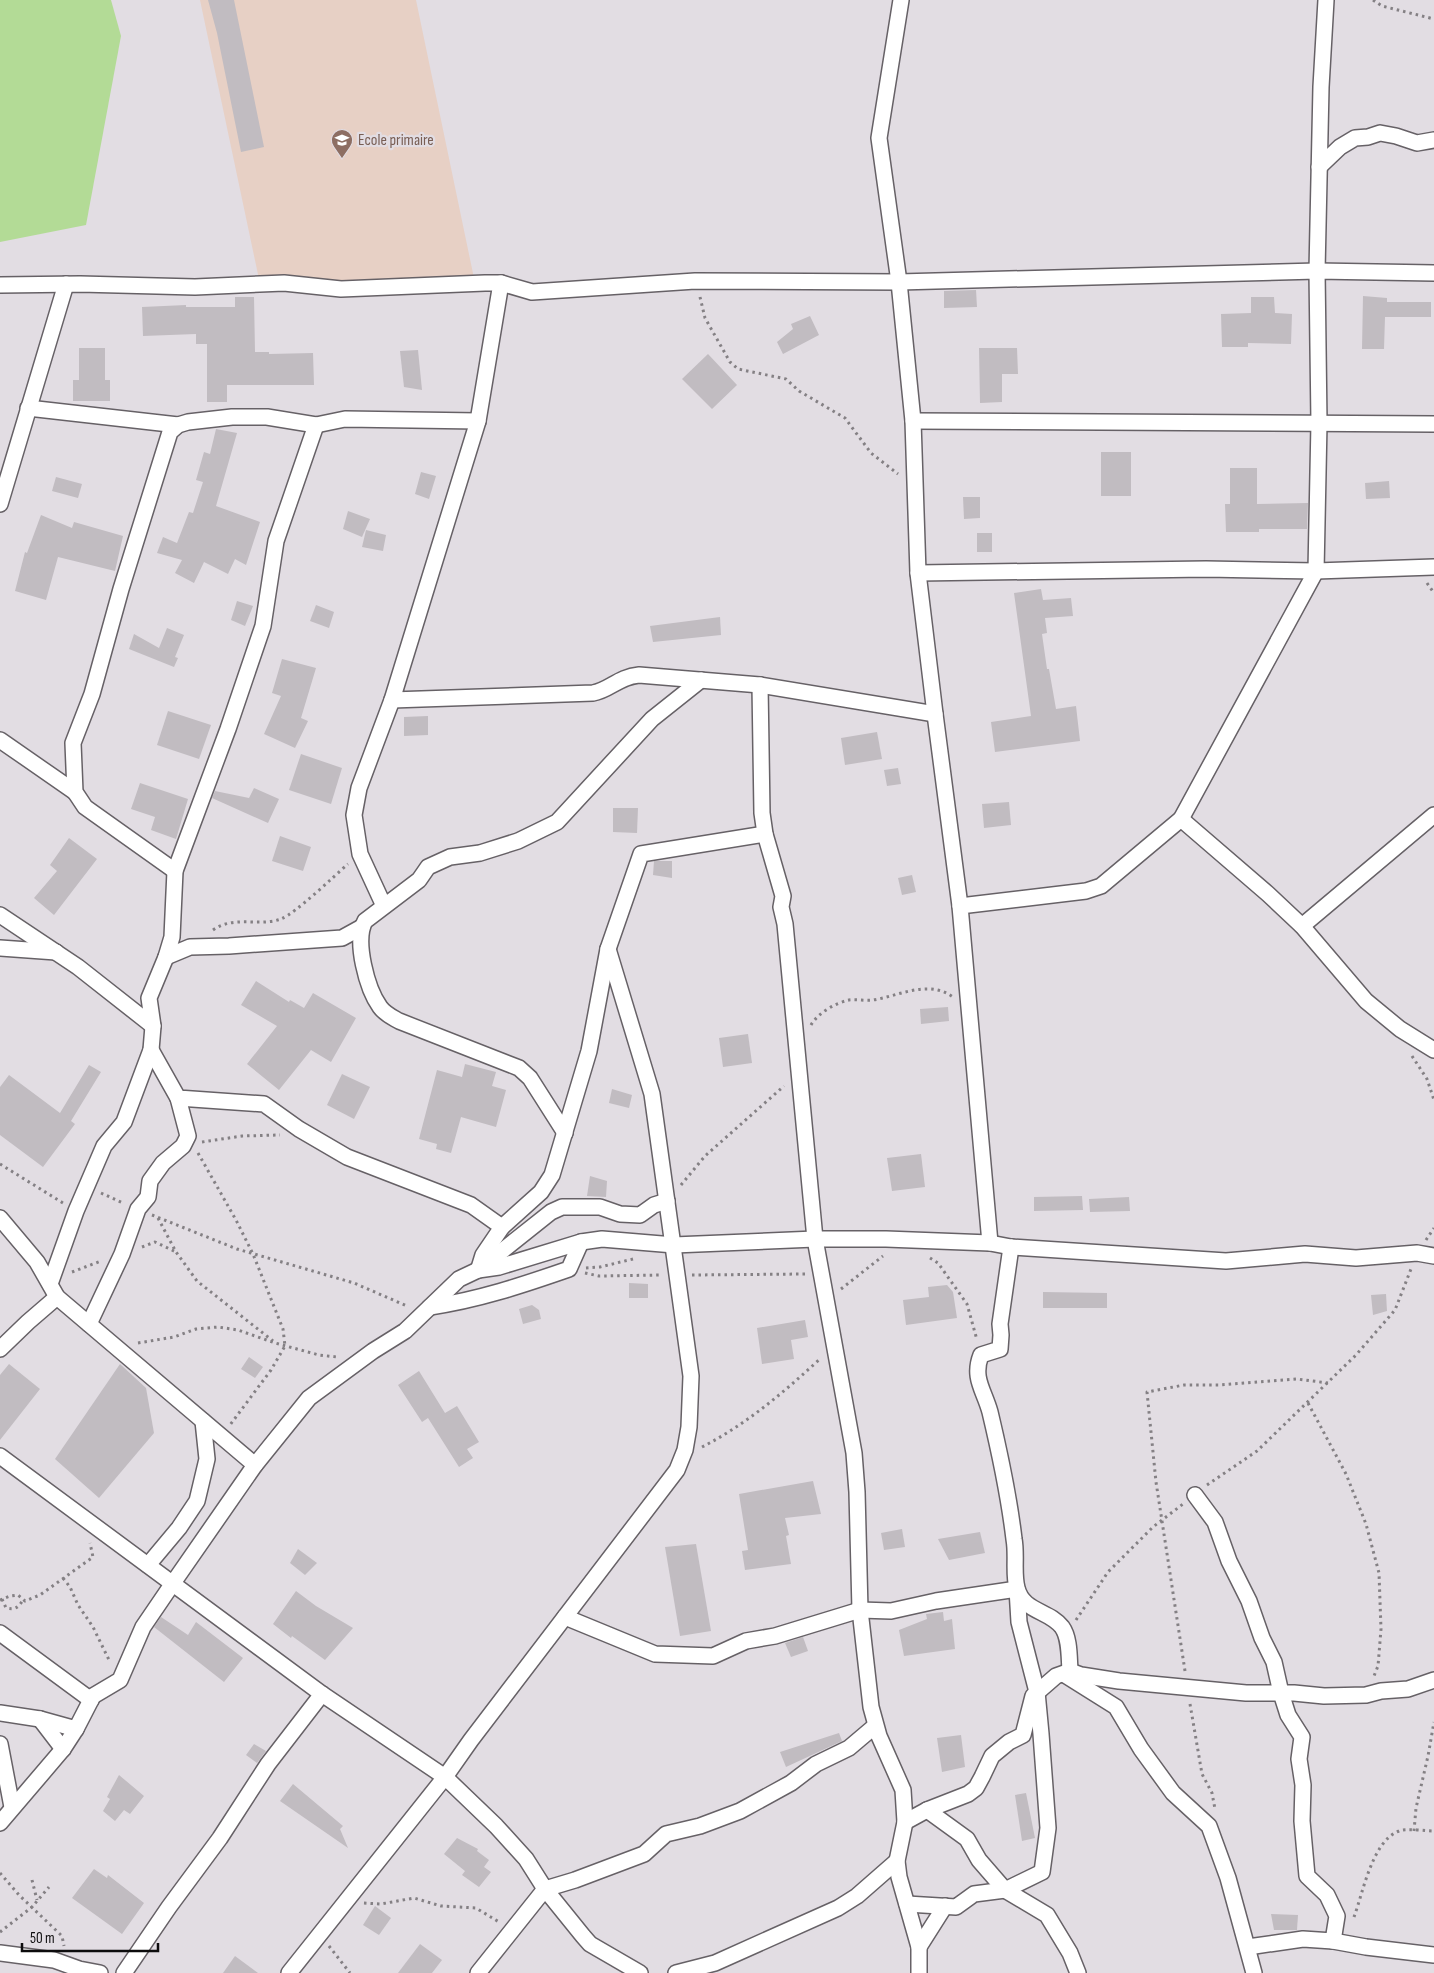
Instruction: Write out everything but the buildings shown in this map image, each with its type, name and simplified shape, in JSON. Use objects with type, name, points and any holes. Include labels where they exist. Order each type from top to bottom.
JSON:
[{"type":"street","points":[[902,0],[879,138],[899,282],[913,422],[918,573],[934,714],[960,906],[990,1243]]},
{"type":"street","points":[[960,906],[1086,891],[1101,886],[1181,819],[1316,571],[1319,423],[1317,271],[1321,87],[1326,0]]},
{"type":"street","points":[[1319,167],[1340,147],[1355,138],[1368,137],[1380,133],[1417,143],[1434,140]]},
{"type":"street","points":[[0,285],[66,284],[195,287],[284,283],[341,289],[501,283],[532,292],[695,281],[899,282],[1317,271],[1434,273]]},
{"type":"street","points":[[384,906],[360,854],[354,815],[357,796],[392,700],[478,421],[501,283]]},
{"type":"street","points":[[0,504],[66,284]]},
{"type":"street","points":[[28,408],[178,425],[188,422],[232,417],[267,417],[316,425],[345,419],[478,421]]},
{"type":"street","points":[[913,422],[1434,424]]},
{"type":"street","points":[[75,792],[73,743],[92,694],[121,588],[170,432],[178,425]]},
{"type":"street","points":[[0,1349],[28,1322],[53,1290],[76,1211],[104,1146],[124,1122],[151,1050],[153,1026],[149,998],[166,958],[172,937],[175,871],[228,729],[263,626],[276,541],[316,425]]},
{"type":"street","points":[[918,573],[1206,569],[1316,571],[1434,567]]},
{"type":"street","points":[[392,700],[593,693],[604,690],[629,676],[639,675],[760,685],[934,714]]},
{"type":"street","points":[[565,1133],[530,1078],[519,1068],[399,1021],[388,1015],[381,1008],[375,999],[366,972],[361,941],[362,927],[365,921],[419,880],[428,867],[450,856],[480,853],[518,841],[557,822],[652,719],[701,680]]},
{"type":"street","points":[[760,685],[762,813],[765,834],[783,896],[781,906],[785,924],[815,1239],[854,1453],[857,1492],[860,1610],[871,1707],[875,1726],[903,1790],[906,1807],[905,1822],[897,1861],[919,1947],[919,1973]]},
{"type":"street","points":[[0,740],[75,792],[85,807],[175,871]]},
{"type":"street","points":[[1302,926],[1434,815]]},
{"type":"street","points":[[1181,819],[1302,926],[1366,1001],[1400,1029],[1434,1050]]},
{"type":"street","points":[[478,1270],[483,1254],[502,1227],[541,1192],[552,1175],[590,1051],[608,949],[641,854],[765,834]]},
{"type":"street","points":[[0,915],[78,967],[153,1026]]},
{"type":"street","points":[[166,958],[190,946],[229,946],[342,938],[362,927]]},
{"type":"street","points":[[0,948],[56,952]]},
{"type":"street","points":[[289,1973],[445,1777],[471,1740],[677,1470],[683,1456],[689,1427],[691,1376],[652,1094],[608,949]]},
{"type":"street","points":[[90,1324],[122,1254],[138,1209],[148,1197],[150,1181],[163,1163],[183,1146],[188,1136],[178,1098],[151,1050]]},
{"type":"street","points":[[178,1098],[264,1104],[299,1129],[347,1157],[471,1205],[502,1227]]},
{"type":"street","points":[[0,1823],[63,1749],[93,1696],[120,1680],[143,1627],[255,1465],[309,1398],[360,1360],[405,1331],[459,1279],[478,1270],[551,1212],[562,1208],[600,1207],[620,1214],[640,1215],[654,1205],[667,1201]]},
{"type":"street","points":[[0,1218],[36,1262],[53,1290],[114,1345],[255,1465]]},
{"type":"street","points":[[478,1270],[499,1267],[581,1242],[602,1239],[674,1245],[815,1239],[990,1243],[1226,1261],[1305,1254],[1356,1258],[1417,1253],[1434,1256]]},
{"type":"street","points":[[427,1311],[501,1292],[568,1269],[581,1242]]},
{"type":"street","points":[[907,1904],[956,1907],[974,1894],[1004,1890],[1042,1872],[1048,1828],[1037,1692],[1019,1622],[1014,1540],[1002,1469],[990,1411],[976,1374],[977,1364],[981,1355],[1000,1349],[1002,1335],[1000,1324],[1011,1246]]},
{"type":"street","points":[[148,1565],[179,1528],[197,1501],[207,1459],[203,1421]]},
{"type":"street","points":[[0,1456],[322,1694],[445,1777],[513,1844],[526,1859],[545,1889],[590,1944],[640,1973]]},
{"type":"street","points":[[1195,1494],[1215,1522],[1229,1561],[1249,1601],[1262,1638],[1274,1662],[1288,1715],[1302,1737],[1299,1759],[1303,1784],[1302,1821],[1307,1876],[1327,1895],[1337,1916],[1339,1942]]},
{"type":"street","points":[[189,1512],[211,1528]]},
{"type":"street","points":[[564,1617],[655,1654],[712,1656],[746,1641],[775,1636],[860,1610],[891,1611],[1017,1589]]},
{"type":"street","points":[[1017,1589],[1024,1603],[1061,1626],[1066,1635],[1066,1672]]},
{"type":"street","points":[[0,1633],[91,1700]]},
{"type":"street","points":[[905,1822],[927,1810],[968,1794],[976,1788],[992,1756],[1009,1742],[1023,1735],[1033,1696],[1056,1676],[1066,1672],[1119,1681],[1187,1688],[1246,1693],[1333,1696],[1366,1696],[1381,1691],[1408,1689],[1434,1680]]},
{"type":"street","points":[[1066,1672],[1116,1707],[1141,1749],[1173,1793],[1209,1826],[1228,1878],[1254,1973]]},
{"type":"street","points":[[124,1973],[169,1907],[220,1838],[268,1764],[322,1694]]},
{"type":"street","points":[[0,1713],[40,1719],[76,1729]]},
{"type":"street","points":[[40,1719],[63,1749]]},
{"type":"street","points":[[478,1973],[545,1889],[592,1874],[644,1854],[666,1834],[700,1826],[740,1811],[791,1782],[816,1764],[850,1748],[875,1726]]},
{"type":"street","points":[[0,1744],[12,1807]]},
{"type":"street","points":[[927,1810],[967,1839],[979,1860],[1004,1890],[1047,1915],[1070,1953],[1078,1973]]},
{"type":"street","points":[[676,1973],[715,1963],[838,1908],[857,1896],[897,1861]]},
{"type":"street","points":[[919,1947],[945,1906]]},
{"type":"street","points":[[1248,1947],[1303,1939],[1434,1955]]},
{"type":"street","points":[[2,1958],[47,1959],[100,1973]]},
{"type":"path","points":[[1373,0],[1382,6],[1434,19]]},
{"type":"path","points":[[695,281],[705,318],[734,366],[738,369],[786,379],[799,391],[846,418],[871,453],[888,468],[914,484]]},
{"type":"path","points":[[212,931],[219,926],[242,921],[282,919],[360,854]]},
{"type":"path","points":[[1409,1051],[1427,1080],[1434,1100]]},
{"type":"path","points":[[188,1136],[204,1142],[242,1136],[276,1136],[299,1129]]},
{"type":"path","points":[[188,1136],[236,1220],[253,1254],[283,1329],[285,1346],[271,1370],[221,1436]]},
{"type":"path","points":[[0,1164],[76,1211]]},
{"type":"path","points":[[86,1187],[237,1249],[354,1283],[427,1311]]},
{"type":"path","points":[[148,1197],[176,1252],[197,1281],[275,1343]]},
{"type":"path","points":[[827,1304],[846,1283],[902,1240],[938,1263],[948,1277],[966,1304],[981,1355]]},
{"type":"path","points":[[1066,1635],[1108,1572],[1163,1520],[1195,1494],[1224,1472],[1257,1451],[1356,1355],[1395,1310],[1417,1253]]},
{"type":"path","points":[[114,1345],[155,1341],[196,1329],[218,1327],[238,1330],[275,1343],[319,1355],[360,1360]]},
{"type":"path","points":[[683,1456],[727,1434],[770,1404],[834,1346]]},
{"type":"path","points":[[1209,1826],[1216,1812],[1212,1793],[1202,1774],[1187,1688],[1156,1482],[1146,1392],[1184,1386],[1297,1379],[1328,1384]]},
{"type":"path","points":[[1308,1403],[1346,1474],[1366,1524],[1379,1573],[1381,1629],[1378,1666],[1366,1696]]},
{"type":"path","points":[[23,1600],[13,1610],[6,1608],[1,1600],[18,1595],[23,1600],[25,1602],[40,1594],[93,1557],[88,1536],[95,1526]]},
{"type":"path","points":[[63,1578],[93,1627],[120,1680]]},
{"type":"path","points":[[1414,1831],[1416,1808],[1434,1722]]},
{"type":"path","points":[[1339,1942],[1366,1877],[1383,1843],[1399,1831],[1434,1831]]},
{"type":"path","points":[[0,1873],[18,1895],[62,1936],[69,1965]]},
{"type":"path","points":[[32,1880],[38,1900]]},
{"type":"path","points":[[0,1932],[32,1906],[49,1887]]},
{"type":"path","points":[[346,1902],[381,1904],[414,1898],[441,1906],[476,1908],[512,1930]]},
{"type":"path","points":[[320,1934],[350,1973]]},
{"type":"shaded area","name":"Ecole primaire","points":[[200,0],[416,0],[475,283],[260,284]]},
{"type":"green space","points":[[0,0],[111,0],[121,36],[86,225],[0,242]]},
{"type":"place","name":"Ecole primaire","points":[[342,159]]}]
